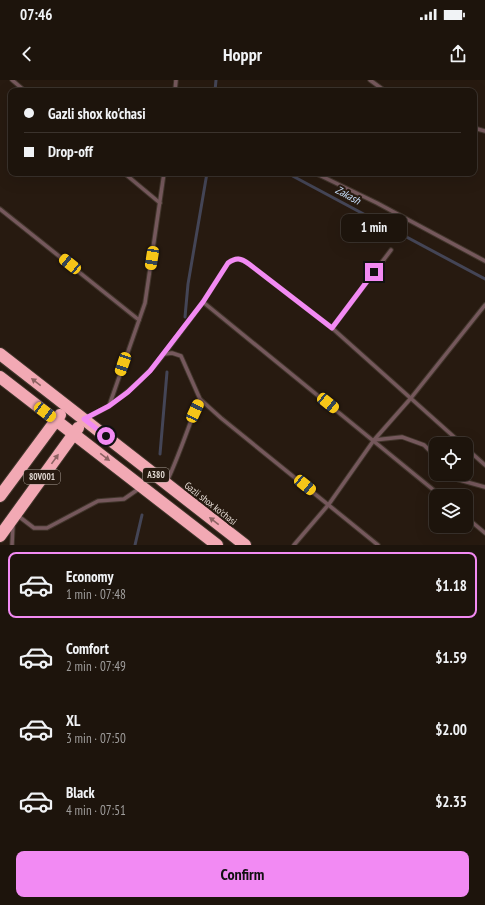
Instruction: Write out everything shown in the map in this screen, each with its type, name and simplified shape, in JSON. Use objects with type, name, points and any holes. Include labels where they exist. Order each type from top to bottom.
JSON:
[{"type":"highway","name":"A380","points":[[0,354],[67,406]]},
{"type":"highway","name":"A380","points":[[0,377],[218,545]]},
{"type":"highway","name":"Gazli shox ko'chasi","points":[[67,406],[245,545]]},
{"type":"highway","name":"80V001","points":[[0,496],[67,406]]},
{"type":"highway","name":"80V001","points":[[0,536],[84,419]]},
{"type":"lane","points":[[12,80],[21,88]]},
{"type":"lane","points":[[370,80],[381,88]]},
{"type":"lane","points":[[128,176],[160,202]]},
{"type":"lane","points":[[109,406],[145,303],[164,176]]},
{"type":"lane","points":[[321,176],[377,203],[485,261]]},
{"type":"lane","points":[[0,209],[139,320]]},
{"type":"lane","points":[[332,328],[391,250]]},
{"type":"lane","points":[[84,419],[109,406],[128,392],[150,371],[203,302],[228,263],[234,258],[242,259],[332,328],[454,437]]},
{"type":"lane","points":[[203,302],[433,489]]},
{"type":"lane","points":[[294,545],[329,504],[374,440],[411,398],[485,305]]},
{"type":"lane","points":[[164,354],[172,353],[181,356],[200,399],[221,418],[378,545]]},
{"type":"lane","points":[[166,483],[175,464],[189,424],[200,399]]},
{"type":"lane","points":[[374,440],[402,437],[424,445],[429,450]]},
{"type":"lane","points":[[473,454],[485,465]]},
{"type":"lane","points":[[463,481],[485,487]]},
{"type":"lane","points":[[12,545],[14,516],[34,528],[47,528],[98,501],[124,499],[143,487]]},
{"type":"lane","points":[[473,523],[485,533]]},
{"type":"waterway","name":"Zakash","points":[[215,88],[216,80]]},
{"type":"waterway","name":"Zakash","points":[[185,317],[188,284],[206,176]]},
{"type":"waterway","name":"Zakash","points":[[293,176],[485,279]]},
{"type":"waterway","name":"Zakash","points":[[160,454],[167,372]]},
{"type":"waterway","name":"Zakash","points":[[135,545],[142,515]]},
{"type":"route","points":[[106,436],[84,419],[109,406],[128,392],[150,371],[203,302],[228,263],[234,258],[242,259],[332,328],[374,272]]}]
